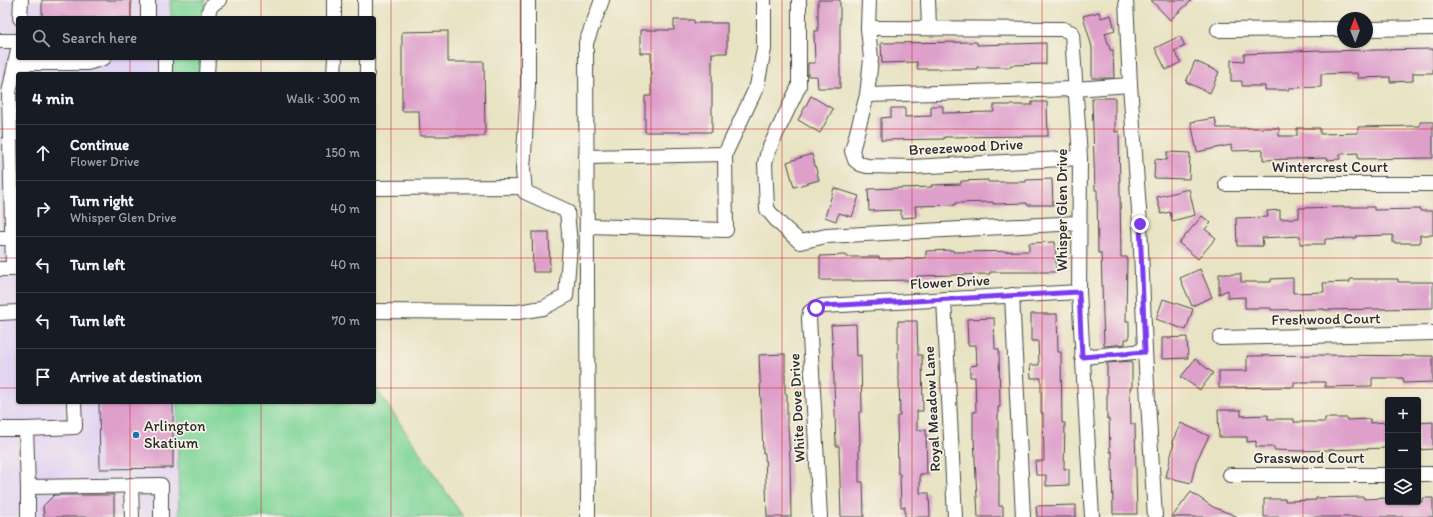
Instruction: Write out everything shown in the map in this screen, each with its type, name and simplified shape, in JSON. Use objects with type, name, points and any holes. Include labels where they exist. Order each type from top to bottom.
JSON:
[{"type":"street","points":[[20,0],[20,16]]},
{"type":"street","points":[[148,0],[148,16]]},
{"type":"street","points":[[208,16],[208,11],[213,3],[219,0]]},
{"type":"street","points":[[334,0],[334,16]]},
{"type":"street","points":[[365,0],[365,16]]},
{"type":"street","points":[[376,311],[518,312],[543,308],[566,296],[570,245],[568,211],[525,192],[524,187],[523,170],[528,86],[528,0]]},
{"type":"street","points":[[588,517],[586,43],[602,0]]},
{"type":"street","points":[[587,226],[726,230],[725,154],[757,86],[764,49],[764,0]]},
{"type":"street","points":[[799,0],[799,86],[771,144],[765,163],[767,209],[778,222],[800,242],[826,236],[1079,223]]},
{"type":"street","points":[[869,0],[868,28],[871,59],[867,95],[1075,89],[1130,85]]},
{"type":"street","points":[[868,28],[929,28],[928,0]]},
{"type":"street","points":[[1126,0],[1155,517]]},
{"type":"street","name":"Whisper Glen Drive","points":[[929,28],[1063,29],[1072,33],[1080,158],[1079,292],[1092,517]]},
{"type":"street","points":[[1373,28],[1433,28]]},
{"type":"street","points":[[1218,30],[1337,29]]},
{"type":"street","points":[[0,41],[16,41]]},
{"type":"street","points":[[10,269],[6,238],[5,109],[9,93],[12,66],[87,63],[97,60]]},
{"type":"street","points":[[165,60],[165,72]]},
{"type":"street","points":[[207,72],[208,60]]},
{"type":"street","points":[[334,60],[334,72]]},
{"type":"street","points":[[367,60],[367,72]]},
{"type":"street","name":"Breezewood Drive","points":[[867,95],[852,151],[855,160],[860,164],[867,166],[912,167],[1080,158]]},
{"type":"street","points":[[586,157],[725,154]]},
{"type":"street","name":"Wintercrest Court","points":[[1226,184],[1433,184]]},
{"type":"street","points":[[376,188],[524,187]]},
{"type":"street","name":"Flower Drive","points":[[823,306],[1079,292]]},
{"type":"street","points":[[1012,295],[1023,517]]},
{"type":"street","name":"Royal Meadow Lane","points":[[944,299],[955,517]]},
{"type":"street","name":"White Dove Drive","points":[[820,517],[809,318],[810,312],[823,306]]},
{"type":"street","points":[[0,313],[16,312]]},
{"type":"street","name":"Freshwood Court","points":[[1220,338],[1433,333]]},
{"type":"street","points":[[1082,357],[1145,352]]},
{"type":"street","points":[[0,429],[75,427],[74,404]]},
{"type":"street","points":[[26,429],[28,517]]},
{"type":"street","name":"Grasswood Court","points":[[1230,475],[1385,474]]},
{"type":"street","points":[[1421,474],[1433,474]]},
{"type":"street","points":[[28,487],[161,484],[161,517]]},
{"type":"street","points":[[131,485],[132,517]]},
{"type":"shaded area","points":[[0,0],[170,0],[171,16],[16,16],[16,60],[172,60],[172,72],[16,72],[16,404],[178,404],[179,517],[0,517]]},
{"type":"green space","points":[[170,0],[205,0],[205,16],[171,16]]},
{"type":"green space","points":[[172,60],[203,60],[202,72],[172,72]]},
{"type":"green space","points":[[376,388],[463,517],[179,517],[177,404],[376,404]]},
{"type":"building","points":[[42,0],[131,0],[131,16],[42,16]]},
{"type":"building","points":[[818,0],[840,0],[840,88],[818,88],[817,76],[808,76],[808,63],[815,63],[814,31],[818,31]]},
{"type":"building","points":[[1151,0],[1192,0],[1170,20]]},
{"type":"building","points":[[1099,12],[1101,18],[1111,15],[1115,30],[1105,33],[1110,50],[1113,50],[1114,78],[1092,78],[1092,47],[1083,16]]},
{"type":"building","points":[[674,20],[694,20],[694,23],[727,23],[727,53],[712,53],[712,132],[645,132],[645,96],[651,96],[651,53],[640,53],[640,30],[674,30]]},
{"type":"building","points":[[448,31],[448,62],[484,62],[485,136],[420,136],[419,111],[402,111],[402,32]]},
{"type":"building","points":[[1180,36],[1185,46],[1174,51],[1181,62],[1166,70],[1155,48]]},
{"type":"building","points":[[977,42],[977,45],[1046,43],[1046,64],[1011,65],[1011,67],[977,67],[977,69],[917,69],[917,62],[882,63],[881,43]]},
{"type":"building","points":[[1433,49],[1433,73],[1413,73],[1413,81],[1390,82],[1390,77],[1358,78],[1357,73],[1321,74],[1321,87],[1289,88],[1289,90],[1265,90],[1265,86],[1242,86],[1242,81],[1231,81],[1231,60],[1244,61],[1244,54],[1320,50]]},
{"type":"building","points":[[1195,61],[1219,72],[1210,93],[1186,82]]},
{"type":"building","points":[[811,96],[833,109],[820,133],[798,120]]},
{"type":"building","points":[[1092,98],[1115,98],[1115,132],[1119,131],[1121,257],[1127,257],[1126,321],[1129,321],[1129,339],[1125,339],[1125,344],[1104,346],[1101,253],[1098,253],[1097,190],[1095,190]]},
{"type":"building","points":[[1032,102],[1047,102],[1048,136],[944,137],[944,139],[881,140],[881,118],[891,117],[891,108],[905,108],[905,117],[931,116],[931,106],[943,106],[943,113],[994,112],[994,105],[1032,105]]},
{"type":"building","points":[[1215,118],[1217,128],[1279,128],[1279,136],[1297,136],[1297,128],[1320,128],[1320,134],[1358,133],[1358,127],[1420,126],[1420,122],[1433,122],[1433,158],[1358,159],[1358,153],[1340,154],[1340,159],[1327,160],[1327,158],[1263,160],[1263,150],[1232,151],[1231,145],[1197,152],[1191,122]]},
{"type":"building","points":[[1167,152],[1190,153],[1189,179],[1154,178],[1155,159],[1167,160]]},
{"type":"building","points":[[812,154],[819,180],[794,187],[787,162]]},
{"type":"building","points":[[1052,179],[1053,205],[1027,205],[1027,203],[993,204],[993,202],[915,206],[916,217],[901,218],[901,210],[869,211],[868,189],[932,187],[931,185],[961,184],[961,181],[988,180],[988,182],[1026,182],[1026,180]]},
{"type":"building","points":[[834,188],[859,196],[852,217],[839,213],[836,221],[825,217]]},
{"type":"building","points":[[1189,189],[1195,215],[1172,221],[1170,212],[1161,214],[1157,197]]},
{"type":"building","points":[[1374,207],[1374,210],[1420,209],[1420,211],[1433,211],[1433,235],[1420,235],[1420,243],[1393,243],[1393,235],[1325,239],[1325,244],[1300,244],[1300,236],[1262,238],[1263,246],[1237,246],[1236,218],[1268,217],[1267,211],[1280,210],[1280,219],[1299,218],[1299,208]]},
{"type":"building","points":[[1202,216],[1211,223],[1205,229],[1216,238],[1198,259],[1179,243]]},
{"type":"building","points":[[532,232],[549,232],[550,272],[533,272]]},
{"type":"building","points":[[1055,242],[1056,272],[990,272],[990,274],[917,276],[917,280],[820,280],[820,256],[846,255],[846,257],[879,257],[879,259],[926,258],[926,251],[1029,251],[1029,243]]},
{"type":"building","points":[[1200,269],[1212,297],[1192,306],[1180,278]]},
{"type":"building","points":[[1219,274],[1241,274],[1241,282],[1271,282],[1271,279],[1293,278],[1293,293],[1324,292],[1323,283],[1350,282],[1350,279],[1398,279],[1398,282],[1433,282],[1433,308],[1271,310],[1271,308],[1245,308],[1245,297],[1228,298],[1228,290],[1219,294]]},
{"type":"building","points":[[1163,299],[1193,309],[1186,330],[1156,319]]},
{"type":"building","points":[[1031,314],[1057,314],[1058,352],[1061,352],[1062,423],[1065,423],[1064,469],[1069,469],[1069,485],[1046,486],[1046,475],[1036,475],[1035,461],[1044,461],[1043,413],[1041,413],[1041,378],[1031,378],[1030,365],[1039,365],[1038,341],[1031,341]]},
{"type":"building","points":[[994,318],[995,349],[999,349],[1000,407],[998,407],[998,474],[999,506],[1003,506],[1003,517],[978,517],[973,439],[973,412],[976,412],[975,377],[970,377],[970,366],[977,365],[976,345],[968,345],[967,319]]},
{"type":"building","points":[[898,321],[917,321],[918,355],[922,355],[923,411],[917,411],[917,430],[926,430],[927,474],[920,474],[920,493],[929,493],[930,517],[905,517],[905,507],[901,507],[900,474],[898,474],[897,416],[900,416]]},
{"type":"building","points":[[856,324],[857,356],[861,355],[862,412],[859,412],[859,482],[863,482],[864,517],[841,517],[839,446],[836,446],[831,325]]},
{"type":"building","points":[[1187,337],[1188,358],[1162,359],[1162,338]]},
{"type":"building","points":[[785,354],[785,394],[787,394],[791,517],[767,517],[759,355]]},
{"type":"building","points":[[1247,356],[1433,356],[1433,382],[1404,383],[1403,378],[1372,378],[1372,386],[1325,387],[1325,382],[1294,382],[1294,387],[1219,388],[1219,371],[1247,371]]},
{"type":"building","points":[[1195,359],[1213,373],[1200,390],[1181,377]]},
{"type":"building","points":[[1132,361],[1132,388],[1130,388],[1131,424],[1135,424],[1137,514],[1113,514],[1112,452],[1110,452],[1109,419],[1107,419],[1107,363]]},
{"type":"building","name":"Arlington Skatium","points":[[99,404],[173,404],[173,468],[100,469]]},
{"type":"building","points":[[1218,410],[1241,410],[1241,416],[1268,415],[1268,419],[1294,419],[1294,422],[1325,422],[1325,418],[1347,418],[1347,420],[1370,419],[1370,423],[1385,422],[1385,448],[1299,451],[1274,450],[1274,447],[1256,447],[1256,441],[1247,442],[1247,437],[1219,437]]},
{"type":"building","points":[[1433,422],[1433,449],[1421,450],[1421,423]]},
{"type":"building","points":[[1181,423],[1209,436],[1196,462],[1191,483],[1166,477],[1174,443],[1172,442]]},
{"type":"building","points":[[1191,492],[1213,507],[1236,517],[1172,517]]},
{"type":"building","points":[[54,495],[114,495],[114,517],[44,517],[43,506]]},
{"type":"building","points":[[1316,498],[1385,498],[1385,505],[1421,505],[1422,498],[1433,498],[1433,517],[1264,517],[1264,499],[1285,499],[1285,501],[1316,500]]},
{"type":"building","points":[[1076,505],[1076,517],[1037,517],[1036,506]]},
{"type":"place","name":"Arlington Skatium","points":[[136,435]]},
{"type":"route","points":[[816,308],[823,306],[1079,292],[1082,357],[1145,352],[1140,224]]}]
